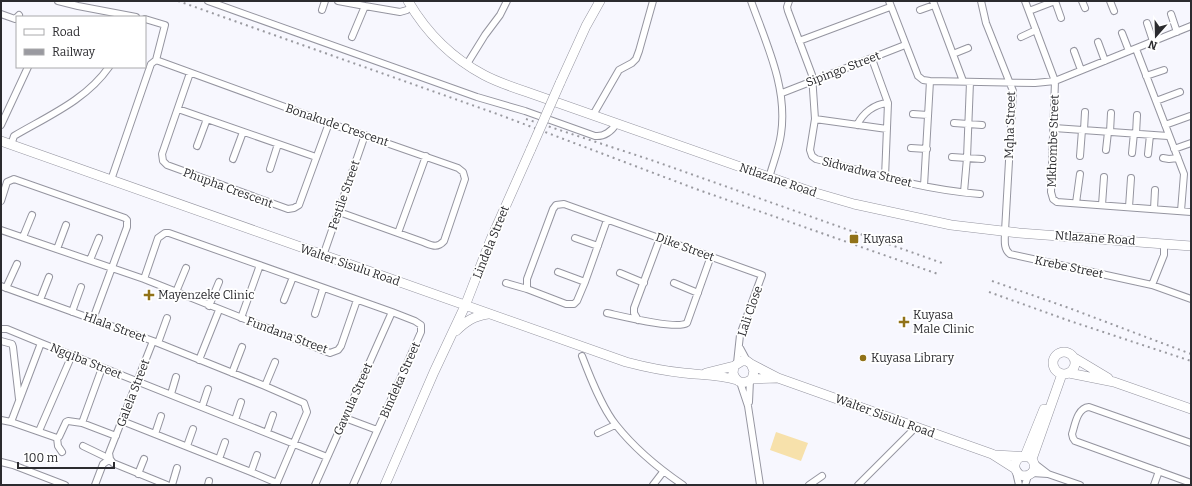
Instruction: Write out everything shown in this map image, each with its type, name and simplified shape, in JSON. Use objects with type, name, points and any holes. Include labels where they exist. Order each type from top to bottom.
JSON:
[{"type":"street","points":[[58,1],[131,16]]},
{"type":"street","points":[[208,1],[477,97],[524,111],[595,136],[601,137],[616,124]]},
{"type":"street","points":[[322,10],[325,1]]},
{"type":"street","points":[[338,1],[400,12],[407,6]]},
{"type":"street","points":[[467,64],[485,35],[500,15],[507,1]]},
{"type":"street","name":"Lindela Street","points":[[385,485],[434,372],[453,334],[491,239],[560,83],[586,26],[600,1]]},
{"type":"street","points":[[593,116],[618,70],[632,63],[636,59],[653,1]]},
{"type":"street","points":[[751,1],[782,93],[781,133],[769,178]]},
{"type":"street","name":"Sidwadwa Street","points":[[789,1],[787,7],[798,41],[812,75],[815,119],[810,150],[812,156],[816,159],[884,177],[924,186],[980,194]]},
{"type":"street","name":"Mqha Street","points":[[981,1],[986,23],[1013,91],[1005,231]]},
{"type":"street","points":[[1025,1],[1055,81]]},
{"type":"street","points":[[1029,11],[1055,1],[1061,18]]},
{"type":"street","points":[[1082,1],[1085,8]]},
{"type":"street","points":[[1110,1],[1114,11]]},
{"type":"street","points":[[920,10],[934,3],[963,81]]},
{"type":"street","points":[[798,41],[889,4],[918,76],[923,80],[1035,83],[1055,81],[1191,26]]},
{"type":"street","points":[[352,37],[362,17],[365,6]]},
{"type":"street","name":"Ntlazane Road","points":[[407,6],[452,54],[498,82],[829,198],[898,214],[951,224],[1005,231],[1191,246]]},
{"type":"street","points":[[1,14],[15,19],[16,18]]},
{"type":"street","points":[[1171,14],[1177,32]]},
{"type":"street","points":[[111,180],[151,64],[156,60],[165,24],[146,19]]},
{"type":"street","points":[[1147,23],[1153,41]]},
{"type":"street","points":[[1021,37],[1036,30]]},
{"type":"street","points":[[1122,33],[1129,51]]},
{"type":"street","points":[[1098,42],[1105,61]]},
{"type":"street","name":"Sipingo Street","points":[[782,93],[812,80],[905,45]]},
{"type":"street","points":[[953,54],[968,48]]},
{"type":"street","points":[[1136,48],[1164,126],[1184,174],[1182,211]]},
{"type":"street","points":[[1074,51],[1081,70]]},
{"type":"street","points":[[872,58],[888,103],[884,177]]},
{"type":"street","name":"Bonakude Crescent","points":[[156,60],[458,168],[462,170],[465,179],[444,241],[435,246],[339,212]]},
{"type":"street","points":[[1,125],[28,68]]},
{"type":"street","points":[[11,145],[14,136],[50,117],[74,101],[101,79],[109,68]]},
{"type":"street","points":[[1146,76],[1164,70]]},
{"type":"street","name":"Phupha Crescent","points":[[190,73],[162,154],[163,161],[167,165],[288,209],[299,205],[329,123]]},
{"type":"street","points":[[924,186],[930,81]]},
{"type":"street","name":"Mkhombe Street","points":[[1055,81],[1051,197],[1053,200],[1057,202],[1191,212]]},
{"type":"street","points":[[964,192],[970,82]]},
{"type":"street","points":[[1156,101],[1180,92]]},
{"type":"street","points":[[857,125],[866,113],[880,105],[888,103]]},
{"type":"street","points":[[178,108],[316,157]]},
{"type":"street","points":[[1080,156],[1085,112]]},
{"type":"street","points":[[1106,150],[1111,113]]},
{"type":"street","points":[[913,114],[928,115]]},
{"type":"street","points":[[1132,153],[1137,115]]},
{"type":"street","points":[[1164,126],[1190,116]]},
{"type":"street","points":[[197,146],[207,119]]},
{"type":"street","points":[[815,119],[887,129]]},
{"type":"street","points":[[954,123],[982,125]]},
{"type":"street","points":[[1054,128],[1168,136]]},
{"type":"street","points":[[234,159],[243,132]]},
{"type":"street","name":"Festile Street","points":[[323,256],[365,135]]},
{"type":"street","points":[[1148,154],[1150,135]]},
{"type":"street","name":"Walter Sisulu Road","points":[[1,141],[626,362],[649,368],[702,374],[738,381]]},
{"type":"street","points":[[1174,149],[1191,143]]},
{"type":"street","points":[[270,169],[278,144]]},
{"type":"street","points":[[911,148],[927,149]]},
{"type":"street","points":[[398,233],[426,156]]},
{"type":"street","points":[[952,157],[982,159]]},
{"type":"street","points":[[1163,158],[1178,158]]},
{"type":"street","points":[[1184,174],[1191,171]]},
{"type":"street","points":[[1076,203],[1080,174]]},
{"type":"street","points":[[1102,205],[1104,177]]},
{"type":"street","points":[[1129,207],[1131,178]]},
{"type":"street","points":[[1,201],[7,182],[14,179],[122,216],[127,220],[127,228],[93,319]]},
{"type":"street","points":[[1154,209],[1155,190]]},
{"type":"street","name":"Dike Street","points":[[527,289],[527,279],[553,209],[556,205],[564,204],[762,275]]},
{"type":"street","points":[[23,237],[32,214]]},
{"type":"street","points":[[506,283],[527,289],[566,304],[574,304],[577,301],[585,282],[607,220]]},
{"type":"street","points":[[57,249],[66,225]]},
{"type":"street","name":"Fundana Street","points":[[1,230],[144,279],[325,352],[333,352],[338,350],[341,346],[357,300]]},
{"type":"street","name":"Krebe Street","points":[[1005,231],[1005,249],[1010,254],[1152,285],[1191,300]]},
{"type":"street","name":"Bindeka Street","points":[[144,279],[158,238],[165,233],[169,233],[392,312],[421,325],[421,332],[353,485]]},
{"type":"street","points":[[90,260],[98,238]]},
{"type":"street","points":[[575,238],[598,246]]},
{"type":"street","points":[[638,320],[634,313],[634,308],[660,238]]},
{"type":"street","points":[[1152,285],[1164,255],[1164,244]]},
{"type":"street","points":[[607,313],[638,320],[684,325],[687,323],[711,256]]},
{"type":"street","name":"Hlala Street","points":[[17,264],[3,287],[156,342],[301,401],[306,406],[307,412],[276,484]]},
{"type":"street","points":[[241,318],[260,265]]},
{"type":"street","points":[[176,292],[186,268]]},
{"type":"street","points":[[558,272],[585,282]]},
{"type":"street","points":[[620,273],[644,283]]},
{"type":"street","name":"Lali Close","points":[[736,365],[740,348],[740,335],[762,275]]},
{"type":"street","points":[[40,300],[49,277]]},
{"type":"street","points":[[284,300],[292,277]]},
{"type":"street","points":[[209,306],[219,282]]},
{"type":"street","points":[[674,283],[698,293]]},
{"type":"street","name":"Hlala Street","points":[[72,312],[82,287]]},
{"type":"street","points":[[315,314],[323,288]]},
{"type":"street","points":[[199,360],[219,310]]},
{"type":"street","name":"Gawula Street","points":[[315,485],[392,312]]},
{"type":"street","points":[[453,334],[470,319],[480,315],[489,314]]},
{"type":"street","name":"Hlala Street","points":[[156,342],[167,318]]},
{"type":"street","name":"Ngqiba Street","points":[[1,329],[7,329],[327,457]]},
{"type":"street","points":[[1,341],[12,344],[13,347],[19,400]]},
{"type":"street","name":"Galela Street","points":[[110,459],[109,454],[137,382],[156,342]]},
{"type":"street","points":[[11,422],[41,343]]},
{"type":"street","points":[[232,373],[242,347]]},
{"type":"street","name":"Lali Close","points":[[740,348],[749,362]]},
{"type":"street","points":[[1114,382],[1066,352],[1057,355],[1053,362],[1054,366],[1063,373],[1114,382],[1191,409]]},
{"type":"street","points":[[39,431],[72,355]]},
{"type":"street","points":[[582,356],[604,406],[615,425],[640,452],[663,472],[683,485]]},
{"type":"street","points":[[1025,485],[1029,464],[1039,444],[1063,373],[1074,367],[1073,357]]},
{"type":"street","points":[[748,406],[751,379],[754,371],[749,362],[742,361],[736,365],[733,373],[738,381],[748,406],[760,485]]},
{"type":"street","points":[[265,386],[275,362]]},
{"type":"street","name":"Walter Sisulu Road","points":[[749,362],[778,378],[992,454],[1029,464],[1020,475],[992,454]]},
{"type":"street","name":"Walter Sisulu Road","points":[[702,374],[736,365]]},
{"type":"street","points":[[82,423],[102,368]]},
{"type":"street","points":[[171,394],[176,377]]},
{"type":"street","name":"Walter Sisulu Road","points":[[751,379],[778,378]]},
{"type":"street","points":[[738,381],[746,382],[751,379]]},
{"type":"street","points":[[202,407],[208,389]]},
{"type":"street","points":[[235,420],[241,402]]},
{"type":"street","points":[[1191,444],[1089,407],[1080,412],[1072,434],[1075,441],[1191,482]]},
{"type":"street","points":[[267,432],[273,415]]},
{"type":"street","points":[[155,434],[161,416]]},
{"type":"street","points":[[345,418],[377,430]]},
{"type":"street","points":[[1,420],[57,438]]},
{"type":"street","points":[[62,452],[58,446],[57,438],[68,421],[82,423],[116,436]]},
{"type":"street","points":[[122,421],[251,472],[276,484]]},
{"type":"street","points":[[598,433],[615,425]]},
{"type":"street","points":[[858,485],[915,427]]},
{"type":"street","points":[[187,446],[193,429]]},
{"type":"street","points":[[219,459],[225,442]]},
{"type":"street","points":[[83,446],[110,459],[113,463],[167,485]]},
{"type":"street","points":[[251,472],[257,455]]},
{"type":"street","points":[[95,485],[103,464],[110,459]]},
{"type":"street","points":[[138,474],[144,459]]},
{"type":"street","points":[[1019,485],[1014,464],[1016,459],[1048,474],[1080,485]]},
{"type":"street","points":[[1,462],[30,471],[65,485]]},
{"type":"street","points":[[172,485],[177,468]]},
{"type":"street","points":[[1154,485],[1159,471]]},
{"type":"street","points":[[653,485],[663,472]]},
{"type":"street","points":[[809,485],[822,476]]},
{"type":"shaded area","points":[[776,432],[808,443],[801,461],[770,450]]},
{"type":"railway","points":[[178,1],[500,115],[696,189],[938,274]]},
{"type":"railway","points":[[526,119],[654,161],[942,263]]},
{"type":"railway","points":[[992,281],[1191,354]]},
{"type":"railway","points":[[989,292],[1070,321],[1191,361]]},
{"type":"place","name":"Kuyasa","points":[[854,239]]},
{"type":"place","name":"Mayenzeke Clinic","points":[[149,295]]},
{"type":"place","name":"Kuyasa Male Clinic","points":[[904,322]]},
{"type":"place","name":"Kuyasa Library","points":[[863,358]]}]
